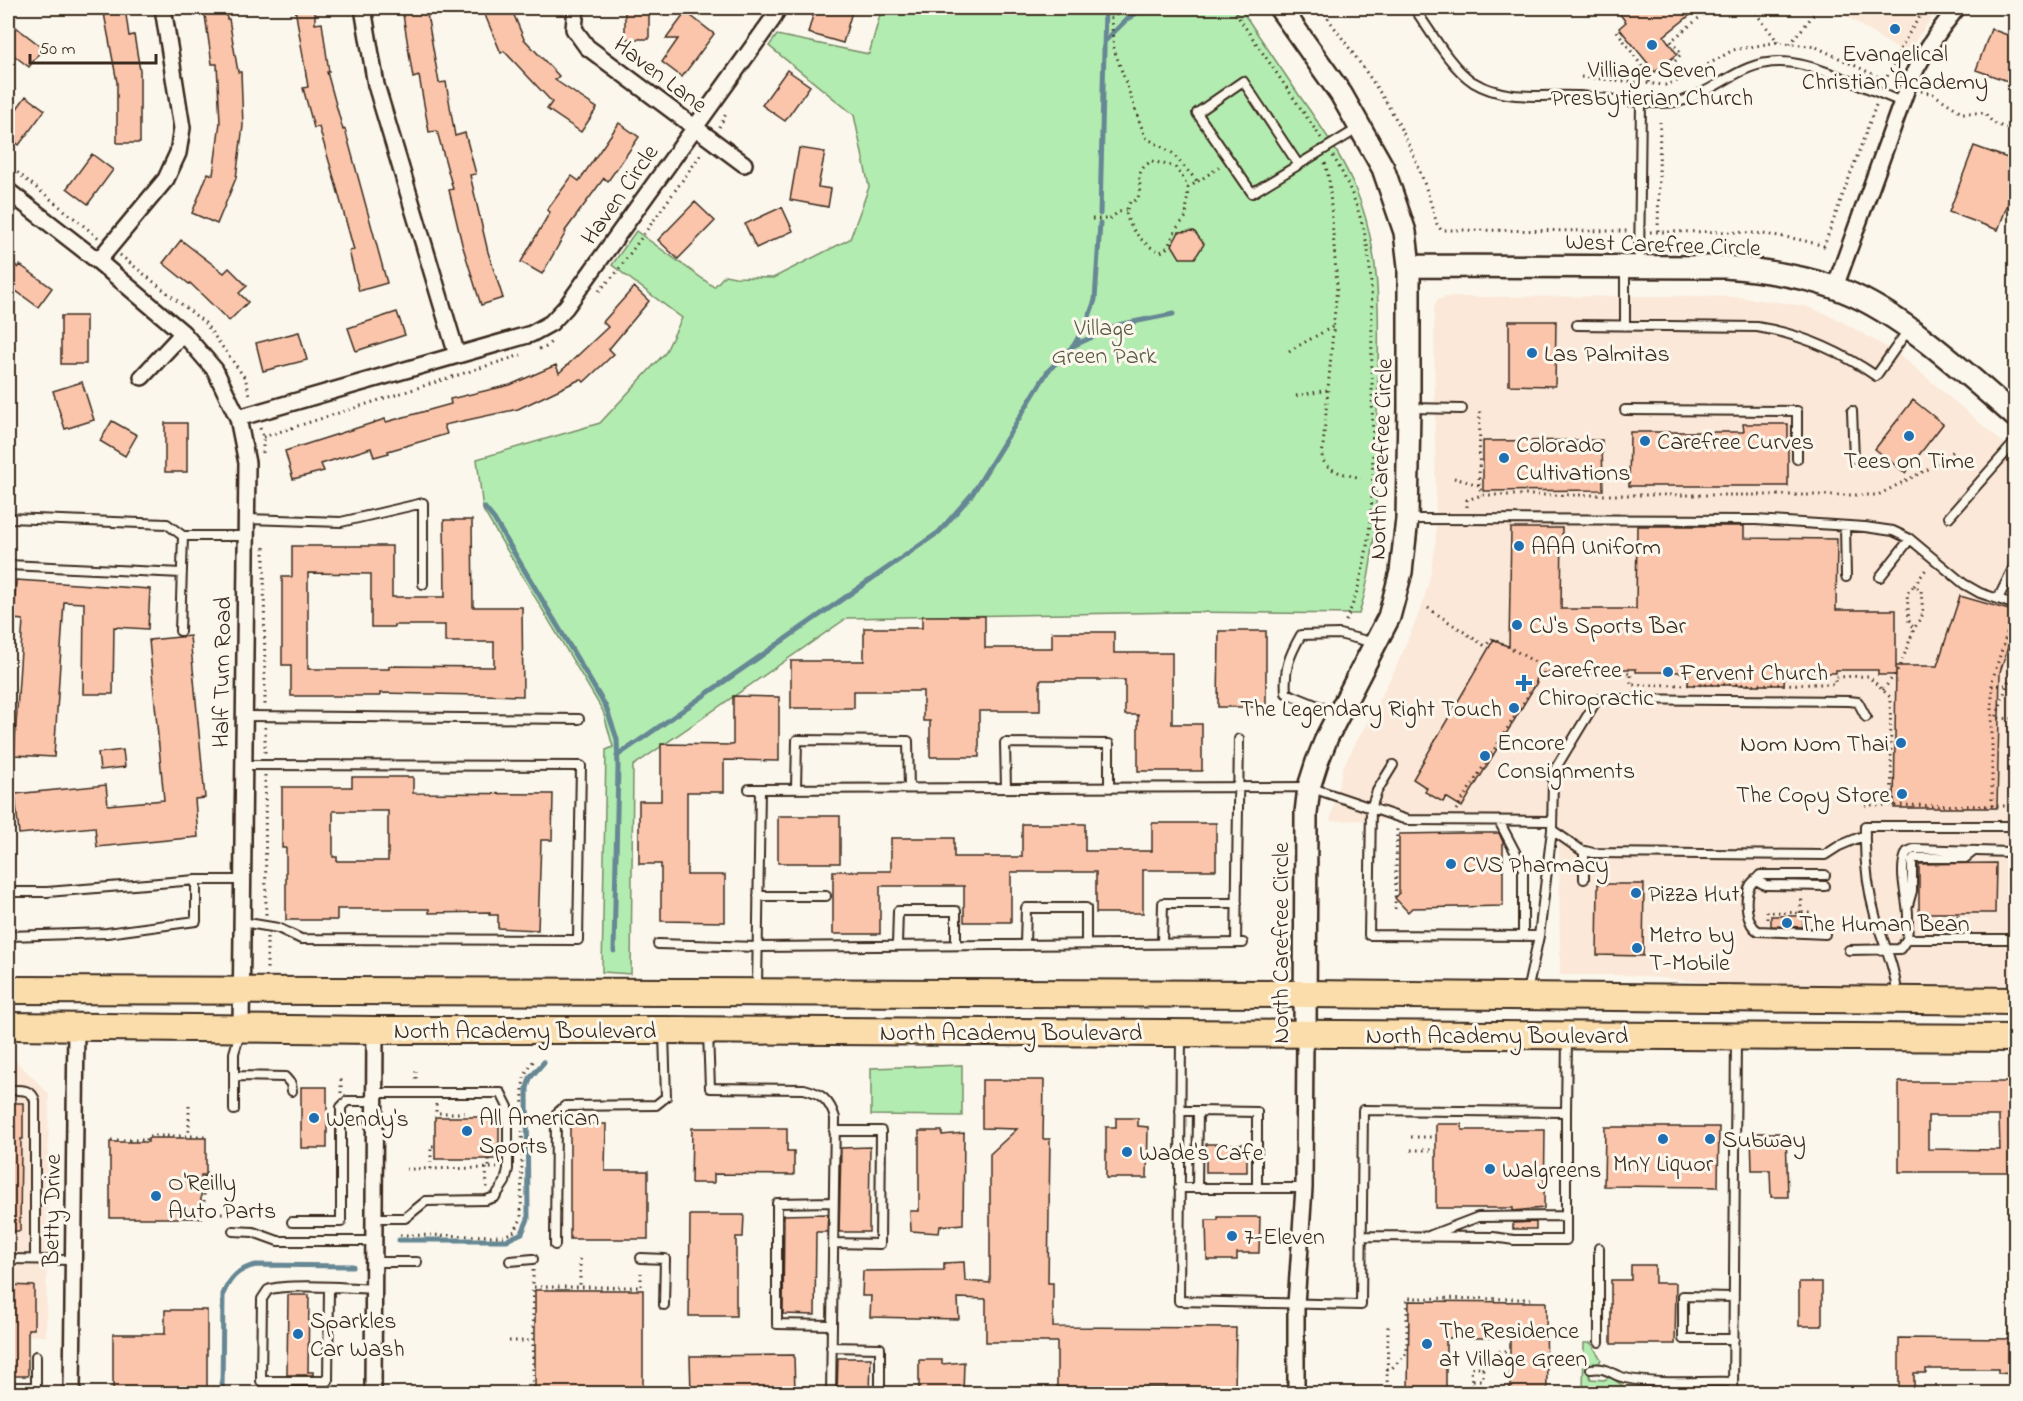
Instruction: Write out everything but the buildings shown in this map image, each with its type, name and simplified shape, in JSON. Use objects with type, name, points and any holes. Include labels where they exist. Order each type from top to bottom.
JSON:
[{"type":"highway","name":"North Academy Boulevard","points":[[8,990],[1306,994],[2016,1001]]},
{"type":"highway","name":"North Academy Boulevard","points":[[8,1026],[375,1030],[2016,1038]]},
{"type":"main road","name":"North Carefree Circle","points":[[1280,8],[1341,94],[1383,168],[1405,232],[1408,266],[1409,408],[1406,545],[1389,617],[1324,746],[1309,787],[1306,813],[1305,1034]]},
{"type":"main road","name":"West Carefree Circle","points":[[1408,266],[1725,267],[1788,274],[1835,287],[1885,312],[2016,417]]},
{"type":"street","points":[[98,261],[166,179],[178,153],[182,128],[163,8]]},
{"type":"street","points":[[363,8],[376,86],[457,355]]},
{"type":"street","name":"Haven Lane","points":[[576,8],[574,29],[587,47],[744,164]]},
{"type":"street","name":"Haven Circle","points":[[238,418],[531,334],[550,323],[566,307],[772,20],[778,8]]},
{"type":"street","points":[[1835,287],[1904,95],[1929,44],[1957,8]]},
{"type":"street","name":"Half Turn Road","points":[[8,191],[98,261],[183,333],[215,370],[238,418],[247,463],[241,1029]]},
{"type":"street","points":[[142,377],[183,333]]},
{"type":"street","name":"Betty Drive","points":[[72,1394],[75,1026]]},
{"type":"street","points":[[373,1394],[375,1030]]},
{"type":"street","name":"North Carefree Circle","points":[[1296,1394],[1296,1304],[1304,1188],[1305,1034]]},
{"type":"lane","points":[[1414,8],[1460,71],[1473,82],[1490,90],[1530,97],[1577,96],[1641,102],[1683,100],[1706,91],[1747,67],[1782,62],[1806,65],[1880,93],[1904,95]]},
{"type":"lane","points":[[1298,164],[1243,81],[1197,113],[1252,193],[1361,126]]},
{"type":"lane","points":[[1624,326],[1639,231],[1641,102]]},
{"type":"lane","points":[[1577,325],[1758,327],[1803,337],[1849,358],[1876,376],[1909,329]]},
{"type":"lane","points":[[1409,408],[1462,409]]},
{"type":"lane","points":[[1624,410],[1797,411],[1797,459]]},
{"type":"lane","points":[[1852,411],[1854,458]]},
{"type":"lane","points":[[1949,518],[2016,441]]},
{"type":"lane","points":[[246,519],[341,522],[423,503],[423,584]]},
{"type":"lane","points":[[8,518],[168,524],[183,536],[245,536]]},
{"type":"lane","points":[[1407,519],[1756,520],[1893,531],[1910,539],[1964,584],[1980,593],[2016,605]]},
{"type":"lane","points":[[1845,526],[1846,576]]},
{"type":"lane","points":[[180,631],[183,536]]},
{"type":"lane","points":[[1880,576],[1910,539]]},
{"type":"lane","points":[[1998,599],[2016,562]]},
{"type":"lane","points":[[8,565],[182,573]]},
{"type":"lane","points":[[1339,715],[1286,693],[1284,675],[1293,650],[1301,635],[1339,634],[1377,643]]},
{"type":"lane","points":[[1526,997],[1539,936],[1552,821],[1553,780],[1557,766],[1595,703],[1600,699],[1850,701],[1858,702],[1866,717]]},
{"type":"lane","points":[[243,716],[579,719]]},
{"type":"lane","points":[[658,944],[757,947],[1239,943],[1236,903],[1239,739]]},
{"type":"lane","points":[[796,789],[797,740],[908,741],[909,788]]},
{"type":"lane","points":[[1006,788],[1005,743],[1109,744],[1109,788]]},
{"type":"lane","points":[[241,922],[278,928],[301,939],[578,940],[581,766],[242,765]]},
{"type":"lane","points":[[1393,765],[1377,791],[1371,808],[1369,935],[1539,936]]},
{"type":"lane","points":[[749,789],[1309,787],[1419,821],[1552,821]]},
{"type":"lane","points":[[756,992],[760,789]]},
{"type":"lane","points":[[1499,821],[1522,867],[1522,936]]},
{"type":"lane","points":[[1897,1000],[1897,980],[1870,896],[1864,858],[1865,826],[2016,826]]},
{"type":"lane","points":[[1551,830],[1584,851],[1615,854],[1825,855],[1864,835]]},
{"type":"lane","points":[[1850,950],[1900,949],[1907,939],[1908,906],[1904,892],[1904,860],[1907,852],[1914,849],[2016,854]]},
{"type":"lane","points":[[1584,851],[1584,879]]},
{"type":"lane","points":[[1825,875],[1765,874],[1760,875],[1751,883],[1748,890],[1748,917],[1754,929],[1767,933],[1825,934]]},
{"type":"lane","points":[[8,891],[47,892],[196,880],[241,880]]},
{"type":"lane","points":[[8,936],[107,933],[196,921],[196,880]]},
{"type":"lane","points":[[1756,880],[1765,885],[1825,886]]},
{"type":"lane","points":[[758,896],[826,896]]},
{"type":"lane","points":[[1162,943],[1163,903],[1236,903]]},
{"type":"lane","points":[[1026,944],[1026,908],[1086,908],[1086,944]]},
{"type":"lane","points":[[897,945],[898,911],[956,911],[956,944]]},
{"type":"lane","points":[[1907,939],[2016,939]]},
{"type":"lane","points":[[234,1110],[234,1053],[241,1029]]},
{"type":"lane","points":[[555,1245],[556,1114],[565,1106],[656,1105],[666,1097],[663,1030]]},
{"type":"lane","points":[[708,1030],[710,1088],[804,1089],[816,1092],[825,1098],[835,1118],[831,1394]]},
{"type":"lane","points":[[1181,1033],[1179,1301],[1360,1305],[1363,1110],[1566,1112]]},
{"type":"lane","points":[[1361,1236],[1566,1240],[1567,1035]]},
{"type":"lane","points":[[1733,1394],[1736,1037]]},
{"type":"lane","points":[[234,1076],[285,1077],[291,1084],[292,1091]]},
{"type":"lane","points":[[8,1090],[27,1091],[34,1096],[35,1101],[35,1259]]},
{"type":"lane","points":[[292,1222],[341,1222],[341,1107],[347,1101],[375,1097],[501,1093],[508,1107],[508,1169],[500,1192],[490,1200],[426,1201],[405,1218],[374,1218]]},
{"type":"lane","points":[[1180,1111],[1257,1112],[1257,1188]]},
{"type":"lane","points":[[1197,1187],[1198,1111]]},
{"type":"lane","points":[[833,1243],[880,1244],[881,1131],[834,1131]]},
{"type":"lane","points":[[1179,1188],[1304,1188]]},
{"type":"lane","points":[[831,1325],[777,1324],[777,1203],[833,1202]]},
{"type":"lane","points":[[1427,1237],[1478,1217],[1566,1216]]},
{"type":"lane","points":[[233,1232],[253,1232],[278,1241],[374,1241]]},
{"type":"lane","points":[[1599,1248],[1599,1342]]},
{"type":"lane","points":[[641,1258],[664,1259],[664,1305]]},
{"type":"lane","points":[[8,1259],[73,1260]]},
{"type":"lane","points":[[510,1261],[534,1259]]},
{"type":"lane","points":[[374,1262],[417,1262]]},
{"type":"lane","points":[[329,1288],[328,1381],[261,1381],[262,1299],[268,1290],[278,1288],[329,1288],[374,1288]]},
{"type":"lane","points":[[1734,1297],[1683,1296],[1683,1339],[1734,1339]]},
{"type":"lane","points":[[831,1347],[880,1348],[880,1394]]},
{"type":"lane","points":[[8,1386],[36,1390],[36,1356]]},
{"type":"lane","points":[[1591,1369],[1605,1368],[1620,1377],[1635,1380],[1733,1382]]},
{"type":"path","points":[[1127,8],[1111,18],[1113,42],[1145,137],[1172,153],[1197,181]]},
{"type":"path","points":[[1232,8],[1345,177],[1360,218],[1370,273],[1371,520],[1364,570],[1345,623]]},
{"type":"path","points":[[1321,8],[1407,139],[1441,230],[1767,233],[1824,246],[1896,55],[1926,8]]},
{"type":"path","points":[[1683,79],[1671,66],[1681,54],[1671,41],[1711,8]]},
{"type":"path","points":[[1752,8],[1778,42]]},
{"type":"path","points":[[1790,44],[1819,8]]},
{"type":"path","points":[[1910,8],[1921,15]]},
{"type":"path","points":[[1617,31],[1648,75],[1650,85]]},
{"type":"path","points":[[1904,95],[1933,94],[1963,113],[1985,113],[1993,123],[2016,132]]},
{"type":"path","points":[[593,297],[616,273],[712,140],[731,105]]},
{"type":"path","points":[[1658,232],[1660,122]]},
{"type":"path","points":[[1324,148],[1329,179],[1337,286],[1322,458],[1325,466],[1361,478]]},
{"type":"path","points":[[1152,161],[1175,167],[1188,188],[1186,217],[1176,230],[1168,247],[1161,252],[1146,245],[1127,218],[1126,211],[1130,202],[1137,200],[1140,195],[1142,166],[1152,161]]},
{"type":"path","points":[[1188,188],[1230,161]]},
{"type":"path","points":[[1092,219],[1110,219],[1118,212],[1126,211]]},
{"type":"path","points":[[1289,351],[1334,326]]},
{"type":"path","points":[[535,351],[546,347],[554,339]]},
{"type":"path","points":[[263,437],[523,354]]},
{"type":"path","points":[[1296,396],[1328,390]]},
{"type":"path","points":[[1480,409],[1479,485],[1482,495]]},
{"type":"path","points":[[1467,508],[1467,500],[1482,495],[1878,495],[1936,465],[1955,450]]},
{"type":"path","points":[[1454,478],[1479,485]]},
{"type":"path","points":[[1914,629],[1909,622],[1907,593],[1932,557]]},
{"type":"path","points":[[1883,690],[1899,669],[1914,629],[1923,614],[1921,590],[1914,586]]},
{"type":"path","points":[[1428,608],[1485,646],[1493,638],[1535,662],[1541,675]]},
{"type":"path","points":[[1992,806],[1993,674],[2010,624],[2016,626]]},
{"type":"path","points":[[2016,658],[1996,718],[2016,719]]},
{"type":"path","points":[[1541,675],[1631,673],[1631,686],[1835,684],[1835,677],[1868,676],[1890,697],[1892,806]]},
{"type":"path","points":[[1447,809],[1456,810],[1541,675]]},
{"type":"path","points":[[1992,686],[2006,686]]},
{"type":"path","points":[[1865,805],[2016,806]]},
{"type":"path","points":[[1395,909],[1397,816]]},
{"type":"path","points":[[1800,898],[1800,913]]},
{"type":"path","points":[[1767,933],[1767,912],[1811,913],[1811,933]]},
{"type":"path","points":[[1958,914],[1958,930]]},
{"type":"path","points":[[436,1103],[436,1113],[467,1115],[467,1106]]},
{"type":"path","points":[[189,1106],[189,1136]]},
{"type":"path","points":[[111,1140],[147,1140],[147,1136],[206,1136]]},
{"type":"path","points":[[1411,1137],[1432,1137]]},
{"type":"path","points":[[431,1169],[431,1146],[435,1146]]},
{"type":"path","points":[[1411,1149],[1432,1149]]},
{"type":"path","points":[[489,1159],[489,1168]]},
{"type":"path","points":[[406,1169],[497,1168]]},
{"type":"path","points":[[204,1176],[204,1213],[233,1213]]},
{"type":"path","points":[[533,1394],[534,1259]]},
{"type":"path","points":[[580,1259],[580,1287]]},
{"type":"path","points":[[534,1287],[641,1287],[641,1273]]},
{"type":"path","points":[[1387,1369],[1392,1369],[1407,1353],[1407,1298],[1531,1299]]},
{"type":"path","points":[[1387,1394],[1388,1322]]},
{"type":"path","points":[[509,1341],[533,1341]]},
{"type":"path","points":[[1482,1369],[1500,1351],[1510,1351]]},
{"type":"path","points":[[1473,1394],[1473,1367],[1482,1369]]},
{"type":"path","points":[[1473,1380],[1481,1380],[1484,1377],[1482,1369]]},
{"type":"shaded area","name":"Evangelical Christian Academy","points":[[1834,8],[1939,8],[1917,38],[1908,56]]},
{"type":"shaded area","points":[[1446,297],[1737,297],[1805,306],[1834,317],[1900,355],[2015,453],[2015,988],[1734,985],[1627,975],[1560,975],[1559,816],[1330,821],[1343,767],[1395,670],[1422,606],[1430,577],[1436,539],[1434,308],[1437,300]]},
{"type":"shaded area","points":[[8,1058],[13,1058],[49,1094],[46,1336],[8,1335]]},
{"type":"green space","name":"Village Green Park","points":[[882,8],[1240,8],[1342,160],[1364,211],[1371,239],[1379,327],[1376,516],[1371,564],[1359,614],[1184,612],[847,618],[633,766],[631,974],[602,972],[606,750],[613,747],[603,711],[483,510],[477,459],[600,423],[665,353],[682,318],[612,265],[636,231],[714,287],[725,275],[773,278],[850,239],[869,187],[854,115],[769,46],[777,35],[869,54]]},
{"type":"green space","points":[[962,1065],[962,1116],[871,1115],[871,1068]]},
{"type":"green space","points":[[1584,1343],[1591,1343],[1601,1359],[1598,1366],[1588,1370],[1591,1379],[1604,1380],[1610,1377],[1623,1386],[1621,1393],[1583,1394]]},
{"type":"waterway","points":[[1100,214],[1105,8]]},
{"type":"waterway","points":[[1105,41],[1126,20],[1144,8]]},
{"type":"waterway","points":[[1074,345],[1087,322],[1095,300],[1100,223]]},
{"type":"waterway","points":[[617,756],[939,532],[973,493],[1048,371],[1073,346],[1118,325],[1173,314]]},
{"type":"waterway","points":[[485,508],[494,519],[606,707],[617,739],[614,951]]},
{"type":"waterway","points":[[399,1240],[507,1240],[522,1233],[528,1219],[527,1088],[530,1078],[544,1062]]},
{"type":"waterway","points":[[222,1394],[223,1294],[235,1275],[256,1265],[353,1266]]},
{"type":"place","name":"Evangelical Christian Academy","points":[[1895,29]]},
{"type":"place","name":"Villiage Seven Presbytierian Church","points":[[1652,45]]},
{"type":"place","name":"Las Palmitas","points":[[1532,353]]},
{"type":"place","name":"Tees on Time","points":[[1909,436]]},
{"type":"place","name":"Carefree Curves","points":[[1645,441]]},
{"type":"place","name":"Colorado Cultivations","points":[[1504,458]]},
{"type":"place","name":"AAA Uniform","points":[[1519,546]]},
{"type":"place","name":"CJ's Sports Bar","points":[[1517,625]]},
{"type":"place","name":"Fervent Church","points":[[1668,672]]},
{"type":"place","name":"Carefree Chiropractic","points":[[1524,683]]},
{"type":"place","name":"The Legendary Right Touch","points":[[1514,708]]},
{"type":"place","name":"Nom Nom Thai","points":[[1901,743]]},
{"type":"place","name":"Encore Consignments","points":[[1485,756]]},
{"type":"place","name":"The Copy Store","points":[[1902,794]]},
{"type":"place","name":"CVS Pharmacy","points":[[1451,864]]},
{"type":"place","name":"Pizza Hut","points":[[1636,893]]},
{"type":"place","name":"The Human Bean","points":[[1787,923]]},
{"type":"place","name":"Metro by T-Mobile","points":[[1637,948]]},
{"type":"place","name":"Wendy's","points":[[314,1118]]},
{"type":"place","name":"All American Sports","points":[[467,1131]]},
{"type":"place","name":"MnY Liquor","points":[[1663,1139]]},
{"type":"place","name":"Subway","points":[[1710,1139]]},
{"type":"place","name":"Wade's Cafe","points":[[1127,1152]]},
{"type":"place","name":"Walgreens","points":[[1490,1169]]},
{"type":"place","name":"O'Reilly Auto Parts","points":[[156,1196]]},
{"type":"place","name":"7-Eleven","points":[[1232,1236]]},
{"type":"place","name":"Sparkles Car Wash","points":[[298,1334]]},
{"type":"place","name":"The Residence at Village Green","points":[[1427,1344]]}]
